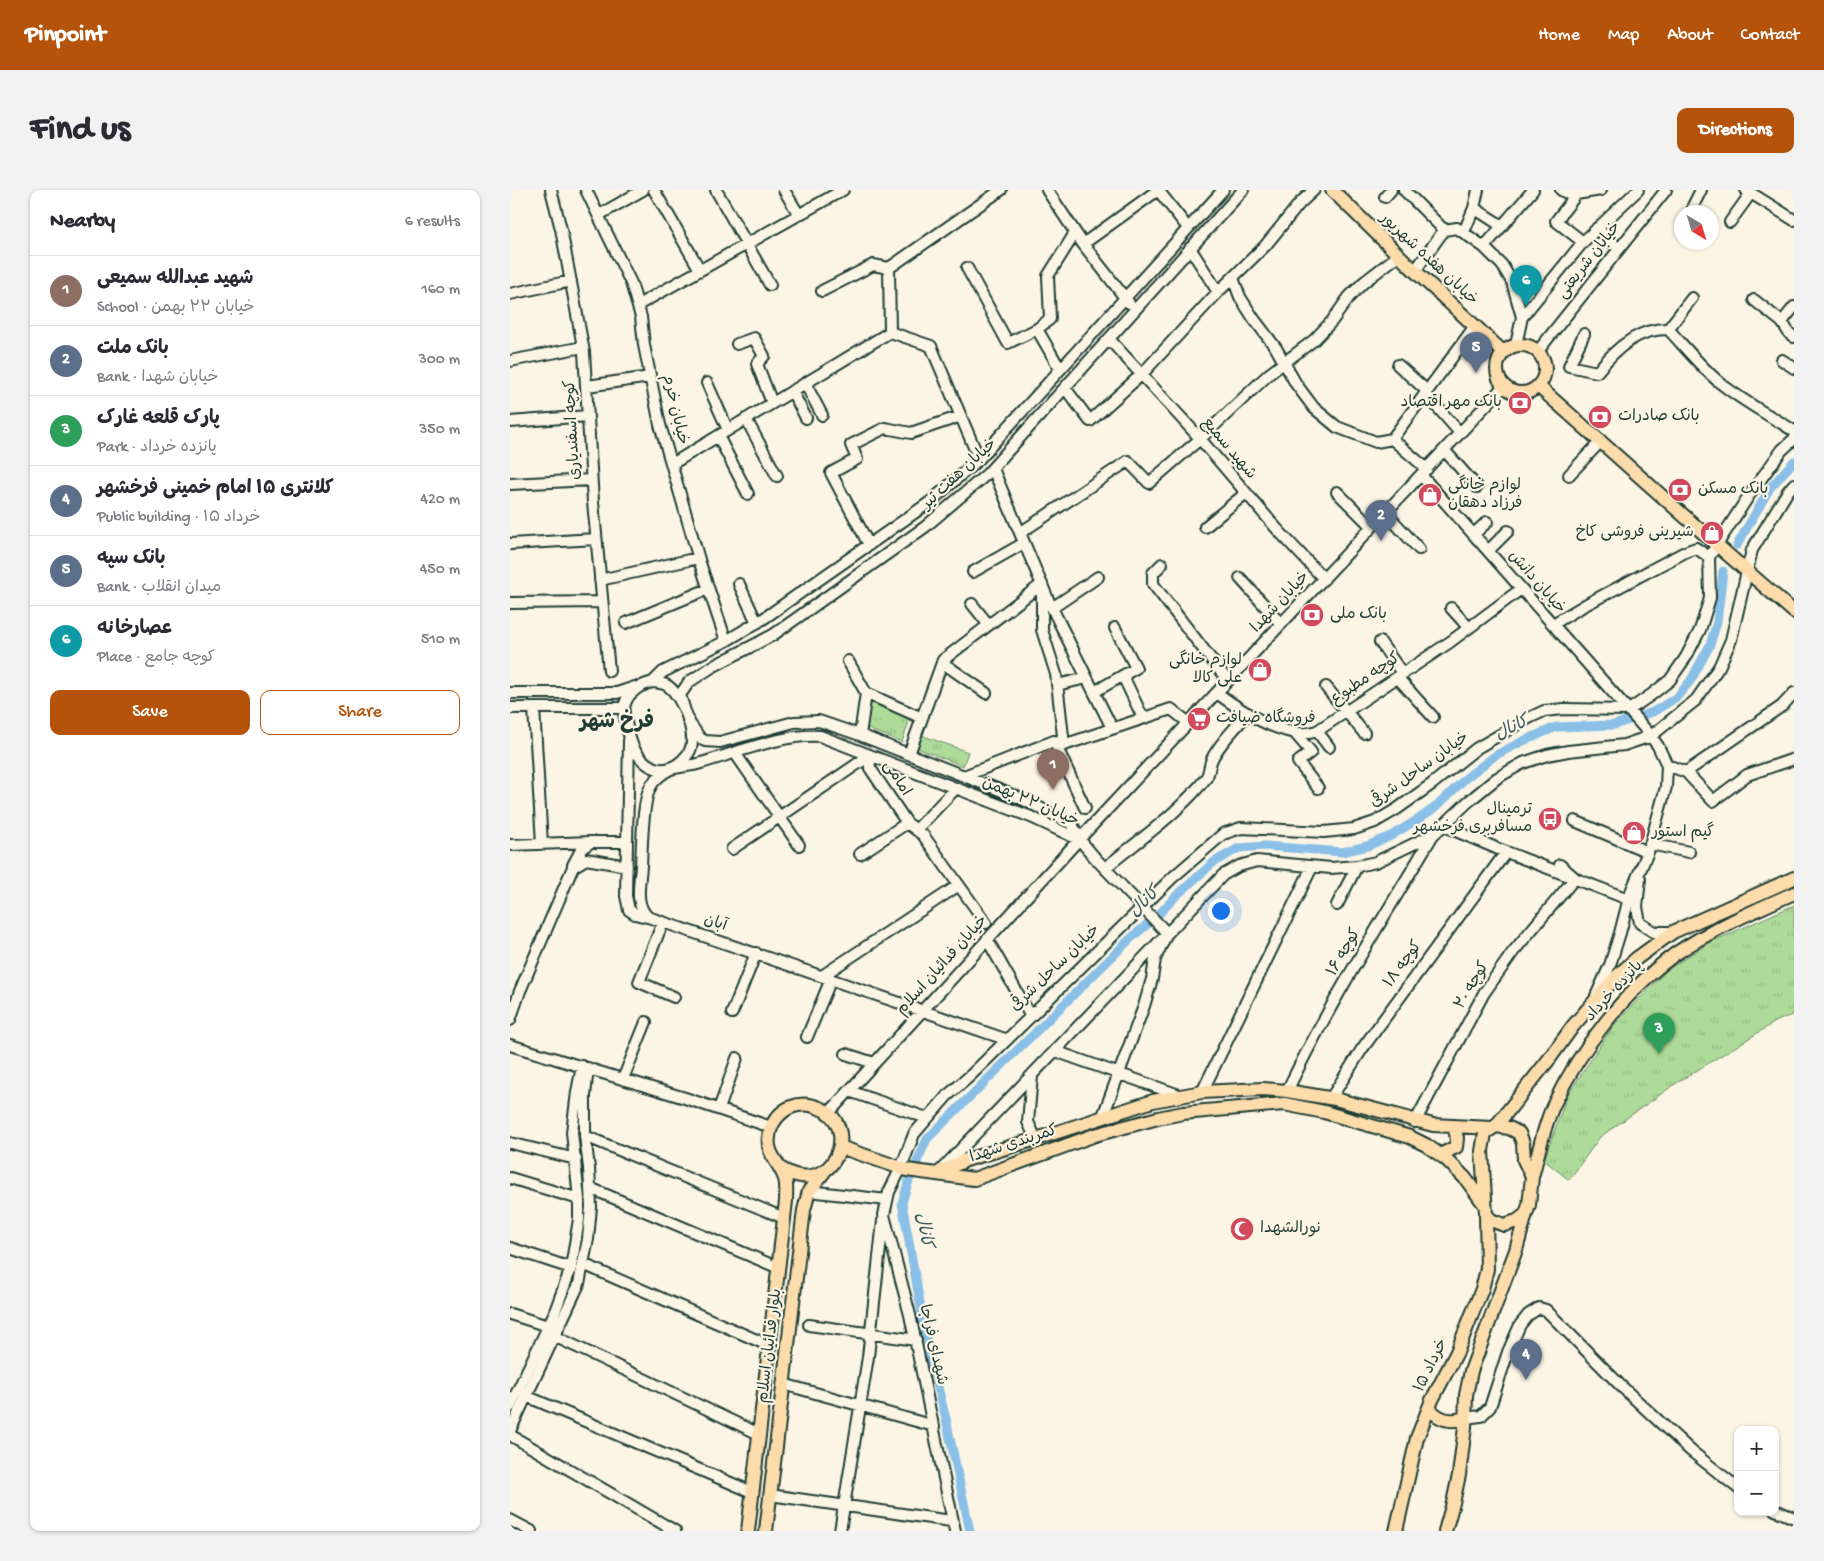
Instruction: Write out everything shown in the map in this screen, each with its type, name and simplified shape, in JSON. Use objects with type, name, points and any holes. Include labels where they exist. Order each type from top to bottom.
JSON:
[{"type":"main road","name":"خیابان هفده شهریور","points":[[1332,190],[1415,271],[1503,352]]},
{"type":"main road","points":[[1524,344],[1538,351],[1542,357],[1545,372],[1538,386],[1532,390],[1517,393],[1504,386],[1496,373],[1496,365],[1503,352],[1516,345],[1524,344]]},
{"type":"main road","points":[[1538,386],[1794,612]]},
{"type":"main road","name":"پانزده خرداد","points":[[1486,1210],[1482,1151],[1485,1133],[1494,1127],[1550,1058],[1573,1026],[1614,979],[1637,958],[1673,932],[1794,878]]},
{"type":"main road","name":"پانزده خرداد","points":[[1526,1214],[1529,1205],[1532,1177],[1553,1106],[1573,1070],[1615,1012],[1648,977],[1676,954],[1737,919],[1794,893]]},
{"type":"main road","name":"کمربندی شهدا","points":[[934,1173],[966,1160],[1153,1100],[1202,1092],[1263,1089],[1331,1098],[1415,1122],[1433,1125],[1509,1128],[1519,1132],[1523,1143],[1524,1160],[1532,1177]]},
{"type":"main road","name":"کمربندی شهدا","points":[[934,1173],[974,1178],[1095,1136],[1158,1118],[1183,1113],[1284,1104],[1324,1112],[1410,1137],[1426,1145],[1465,1178],[1486,1210]]},
{"type":"main road","points":[[811,1105],[820,1108],[828,1114],[839,1129],[840,1147],[833,1163],[824,1171],[813,1176],[802,1177],[790,1174],[780,1168],[773,1159],[769,1149],[768,1138],[771,1126],[776,1118],[792,1107],[811,1105]]},
{"type":"main road","points":[[1440,1155],[1456,1147],[1458,1138],[1454,1126]]},
{"type":"main road","points":[[840,1147],[904,1169],[934,1173]]},
{"type":"main road","name":"بلوار فدائیان اسلام","points":[[748,1531],[786,1201],[785,1180],[780,1168]]},
{"type":"main road","name":"بلوار فدائیان اسلام","points":[[766,1531],[804,1210],[809,1191],[824,1171]]},
{"type":"main road","points":[[1486,1210],[1491,1220],[1504,1225],[1517,1221],[1526,1214]]},
{"type":"main road","name":"۱۵ خرداد","points":[[1396,1531],[1408,1470],[1417,1438],[1429,1408],[1457,1352],[1482,1289],[1487,1269],[1486,1210]]},
{"type":"main road","points":[[1445,1531],[1459,1475],[1466,1395],[1471,1371],[1516,1250],[1526,1214]]},
{"type":"main road","points":[[1429,1408],[1434,1414],[1449,1421],[1465,1418]]},
{"type":"street","name":"کوچه اسفندیاری","points":[[552,190],[583,347],[596,539],[609,671]]},
{"type":"street","name":"خیابان خرم","points":[[586,190],[631,283],[638,305],[660,425],[698,558],[726,641]]},
{"type":"street","points":[[599,215],[643,190]]},
{"type":"street","points":[[654,190],[700,270]]},
{"type":"street","points":[[716,190],[770,285]]},
{"type":"street","points":[[784,190],[799,215]]},
{"type":"street","points":[[638,305],[843,190]]},
{"type":"street","points":[[822,291],[873,265],[889,268],[1001,190]]},
{"type":"street","points":[[1083,244],[1158,190],[1188,228]]},
{"type":"street","name":"خیابان هفت تیر","points":[[653,682],[663,672],[726,641],[757,623],[930,502],[979,459],[1223,190]]},
{"type":"street","name":"خیابان هفت تیر","points":[[684,708],[680,695],[689,682],[712,667],[773,635],[925,527],[992,469],[1243,190]]},
{"type":"street","points":[[1065,388],[1090,422],[1142,374],[1218,292],[1265,246],[1300,203],[1314,190]]},
{"type":"street","points":[[1404,190],[1444,230]]},
{"type":"street","points":[[1464,232],[1474,208],[1478,190]]},
{"type":"street","points":[[1484,247],[1534,190]]},
{"type":"street","points":[[1562,190],[1570,195],[1601,190]]},
{"type":"street","points":[[1516,345],[1522,317],[1583,242],[1638,190]]},
{"type":"street","name":"خیابان شریعتی","points":[[1538,351],[1666,190]]},
{"type":"street","points":[[1694,205],[1701,190]]},
{"type":"street","points":[[1050,191],[1075,233],[1135,310]]},
{"type":"street","points":[[1730,222],[1749,191],[1794,220]]},
{"type":"street","points":[[1576,194],[1556,221],[1583,242]]},
{"type":"street","points":[[1474,208],[1502,226]]},
{"type":"street","points":[[1415,271],[1444,230],[1457,228],[1484,247],[1502,265],[1512,282],[1522,317]]},
{"type":"street","points":[[1597,228],[1619,249]]},
{"type":"street","points":[[967,268],[1008,343],[1037,329],[1050,319],[1048,276],[1075,233]]},
{"type":"street","points":[[1190,248],[1218,292]]},
{"type":"street","points":[[973,572],[1128,461],[1149,483],[1284,362],[1314,340],[1332,321],[1349,297],[1364,282],[1399,255]]},
{"type":"street","points":[[889,268],[890,332]]},
{"type":"street","points":[[1233,278],[1240,297],[1284,362],[1296,384],[1314,408],[1337,427],[1376,442],[1392,440],[1425,392],[1475,326]]},
{"type":"street","points":[[510,294],[571,281]]},
{"type":"street","points":[[1668,329],[1692,298]]},
{"type":"street","points":[[1754,300],[1782,322],[1794,337]]},
{"type":"street","points":[[1782,322],[1794,307]]},
{"type":"street","points":[[1037,329],[1060,369]]},
{"type":"street","points":[[1584,334],[1569,366],[1597,372],[1621,345],[1656,329],[1668,329],[1718,382],[1794,431]]},
{"type":"street","points":[[672,464],[890,332],[931,346],[979,459]]},
{"type":"street","points":[[737,344],[754,338],[764,356],[757,364],[772,403]]},
{"type":"street","name":"شهید سمیع","points":[[1109,339],[1324,579]]},
{"type":"street","points":[[510,361],[583,347]]},
{"type":"street","points":[[1782,360],[1794,368]]},
{"type":"street","points":[[1398,365],[1425,392],[1460,434]]},
{"type":"street","points":[[587,386],[650,377]]},
{"type":"street","points":[[707,383],[728,430]]},
{"type":"street","points":[[805,383],[822,415]]},
{"type":"street","name":"خیابان شهدا","points":[[1080,840],[1504,386]]},
{"type":"street","points":[[792,391],[806,418]]},
{"type":"street","points":[[510,422],[588,416]]},
{"type":"street","points":[[869,545],[831,473],[857,459],[851,445],[885,428],[911,432],[961,416]]},
{"type":"street","points":[[746,419],[777,476]]},
{"type":"street","points":[[718,436],[748,494]]},
{"type":"street","points":[[1629,710],[1670,680],[1686,657],[1700,630],[1710,598],[1710,557],[1720,548],[1750,494],[1782,450],[1794,439]]},
{"type":"street","name":"خیابان دانش","points":[[1392,440],[1424,472],[1488,551],[1629,710],[1648,733],[1667,765]]},
{"type":"street","points":[[1569,475],[1601,442]]},
{"type":"street","points":[[1444,450],[1477,487]]},
{"type":"street","points":[[992,469],[1052,608],[1112,728]]},
{"type":"street","points":[[510,484],[592,480]]},
{"type":"street","points":[[934,1173],[1032,1076],[1165,931],[1223,875],[1239,866],[1257,861],[1331,868],[1358,866],[1376,862],[1434,834],[1497,778],[1523,763],[1546,755],[1568,751],[1624,745],[1648,733],[1696,700],[1720,667],[1731,640],[1743,567],[1758,538],[1794,484]]},
{"type":"street","points":[[1336,492],[1372,527]]},
{"type":"street","points":[[1205,528],[1246,493]]},
{"type":"street","points":[[1386,512],[1418,549]]},
{"type":"street","points":[[1474,534],[1487,522]]},
{"type":"street","points":[[1488,551],[1508,531]]},
{"type":"street","points":[[510,544],[596,539]]},
{"type":"street","points":[[1553,624],[1593,600],[1685,552],[1696,548],[1710,557]]},
{"type":"street","points":[[600,580],[698,558]]},
{"type":"street","points":[[1162,564],[1153,573],[1153,584],[1228,682]]},
{"type":"street","points":[[1052,608],[1098,577]]},
{"type":"street","points":[[1240,578],[1282,624]]},
{"type":"street","points":[[739,584],[757,623]]},
{"type":"street","points":[[909,754],[943,662],[988,624],[1042,584]]},
{"type":"street","points":[[1042,584],[1042,630],[1056,674],[1064,746]]},
{"type":"street","points":[[626,623],[708,589]]},
{"type":"street","name":"کوچه مطبوع","points":[[1317,731],[1469,628],[1521,589]]},
{"type":"street","points":[[510,603],[602,602]]},
{"type":"street","points":[[972,604],[988,624]]},
{"type":"street","points":[[1451,608],[1469,628]]},
{"type":"street","points":[[1094,692],[1136,668],[1115,628]]},
{"type":"street","points":[[1380,642],[1400,675],[1433,717]]},
{"type":"street","points":[[848,661],[866,693],[922,718]]},
{"type":"street","points":[[943,662],[986,693]]},
{"type":"street","points":[[1123,676],[1143,718]]},
{"type":"street","points":[[1057,685],[1087,678]]},
{"type":"street","points":[[510,693],[617,694],[653,682],[666,684],[676,693],[684,708],[693,739],[691,750],[683,761],[670,769],[651,786],[646,800],[642,834],[640,904],[642,912],[648,917]]},
{"type":"street","points":[[641,685],[631,693],[624,708],[629,734],[635,751],[645,762],[658,769],[670,769]]},
{"type":"street","points":[[1326,686],[1364,733]]},
{"type":"street","points":[[860,735],[866,693]]},
{"type":"street","points":[[1217,693],[1239,709],[1278,727],[1293,732],[1310,734],[1317,731],[1329,747]]},
{"type":"street","points":[[1686,772],[1782,706],[1794,693]]},
{"type":"street","points":[[510,708],[624,708]]},
{"type":"street","points":[[534,708],[542,844]]},
{"type":"street","name":"خیابان ساحل شرقی","points":[[904,1169],[914,1134],[946,1096],[1030,1015],[1144,910],[1191,860],[1223,834],[1241,828],[1324,832],[1354,829],[1375,822],[1397,809],[1477,748],[1544,711],[1593,708],[1629,710]]},
{"type":"street","points":[[1064,746],[1171,709],[1189,722]]},
{"type":"street","points":[[1105,868],[1152,831],[1196,789],[1208,775],[1212,759],[1225,740],[1248,714]]},
{"type":"street","name":"خیابان ۲۲ بهمن","points":[[688,721],[700,738],[705,741],[720,742],[794,722],[819,721],[860,735],[1020,798],[1072,824],[1080,840]]},
{"type":"street","points":[[1293,732],[1310,752],[1298,762],[1318,788]]},
{"type":"street","points":[[573,867],[586,859],[627,866],[629,734]]},
{"type":"street","name":"خیابان ۲۲ بهمن","points":[[670,769],[699,764],[776,742],[808,735],[820,736],[1031,817],[1080,840]]},
{"type":"street","points":[[1054,740],[1064,746]]},
{"type":"street","points":[[964,776],[1054,740]]},
{"type":"street","points":[[1054,740],[1085,808]]},
{"type":"street","points":[[735,753],[799,845]]},
{"type":"street","name":"امامی","points":[[732,850],[869,756],[870,768],[907,823],[923,835],[986,923]]},
{"type":"street","points":[[1592,1005],[1610,965],[1628,899],[1649,848],[1666,787],[1667,765],[1686,772],[1713,801],[1747,776],[1794,758]]},
{"type":"street","points":[[916,830],[956,788]]},
{"type":"street","points":[[1575,821],[1649,848],[1689,852]]},
{"type":"street","points":[[860,854],[907,823]]},
{"type":"street","points":[[1444,826],[1628,899]]},
{"type":"street","name":"کوچه ۱۶","points":[[1287,1091],[1314,1037],[1380,922],[1434,834]]},
{"type":"street","points":[[1080,840],[1165,931]]},
{"type":"street","name":"خیابان فدائیان اسلام","points":[[828,1114],[1080,840]]},
{"type":"street","points":[[510,1020],[520,991],[573,867],[582,848],[591,842]]},
{"type":"street","points":[[510,846],[628,842]]},
{"type":"street","name":"کوچه ۱۸","points":[[1331,1098],[1362,1049],[1506,852]]},
{"type":"street","points":[[1560,865],[1575,878]]},
{"type":"street","name":"آبان","points":[[627,866],[626,896],[629,910],[635,914],[756,953],[1006,1039]]},
{"type":"street","points":[[1337,904],[1358,866]]},
{"type":"street","points":[[1202,1092],[1312,867]]},
{"type":"street","points":[[1642,868],[1636,907],[1640,923],[1654,932],[1673,932]]},
{"type":"street","name":"کوچه ۲۰","points":[[1415,1122],[1484,993],[1513,952],[1575,878]]},
{"type":"street","points":[[807,1038],[826,977],[959,885]]},
{"type":"street","points":[[662,922],[639,982],[674,998]]},
{"type":"street","points":[[1103,1116],[1144,1006],[1152,979],[1155,959],[1165,931]]},
{"type":"street","points":[[988,940],[1030,1015]]},
{"type":"street","points":[[732,1013],[756,953]]},
{"type":"street","points":[[624,1079],[646,1022]]},
{"type":"street","points":[[510,1045],[771,1126]]},
{"type":"street","points":[[1055,1050],[1179,1095]]},
{"type":"street","points":[[846,1054],[874,1063]]},
{"type":"street","points":[[719,1109],[737,1058]]},
{"type":"street","points":[[510,1431],[518,1392],[554,1336],[579,1284],[588,1239],[591,1207],[590,1168],[585,1136],[585,1067]]},
{"type":"street","points":[[510,1407],[548,1326],[571,1268],[579,1219],[580,1199],[573,1144],[573,1120],[585,1067]]},
{"type":"street","points":[[1032,1076],[1028,1122],[1036,1139]]},
{"type":"street","points":[[848,1091],[927,1118]]},
{"type":"street","points":[[585,1136],[784,1218]]},
{"type":"street","points":[[510,1143],[576,1159]]},
{"type":"street","name":"شهدای فراجا","points":[[904,1169],[890,1192],[884,1215],[916,1340],[953,1526]]},
{"type":"street","points":[[510,1178],[580,1199]]},
{"type":"street","points":[[590,1188],[779,1268]]},
{"type":"street","points":[[809,1191],[887,1200]]},
{"type":"street","points":[[840,1531],[860,1406],[884,1215]]},
{"type":"street","points":[[510,1248],[571,1268]]},
{"type":"street","points":[[583,1264],[770,1346]]},
{"type":"street","points":[[1465,1418],[1481,1416],[1490,1407],[1508,1352],[1520,1325],[1528,1315],[1539,1308],[1546,1310],[1621,1386],[1691,1450],[1734,1485]]},
{"type":"street","points":[[510,1314],[548,1326]]},
{"type":"street","points":[[809,1325],[916,1340]]},
{"type":"street","points":[[554,1336],[759,1434]]},
{"type":"street","points":[[783,1384],[934,1426]]},
{"type":"street","points":[[518,1392],[752,1492]]},
{"type":"street","points":[[510,1435],[676,1531]]},
{"type":"street","points":[[770,1495],[844,1506],[953,1526]]},
{"type":"street","points":[[1779,1512],[1794,1518]]},
{"type":"street","points":[[510,1520],[531,1531]]},
{"type":"green space","points":[[870,700],[910,719],[902,742],[863,727]]},
{"type":"green space","points":[[921,735],[968,752],[963,766],[917,748]]},
{"type":"green space","points":[[1794,905],[1794,1014],[1777,1021],[1678,1082],[1600,1137],[1569,1180],[1544,1160],[1567,1096],[1613,1026],[1667,970],[1709,943]]},
{"type":"waterway","name":"کانال","points":[[1737,545],[1770,488],[1794,461]]},
{"type":"waterway","name":"کانال","points":[[970,1531],[946,1419],[928,1347],[902,1203],[909,1180],[927,1139],[1129,940],[1214,862],[1239,848],[1265,846],[1342,852],[1367,846],[1391,836],[1420,818],[1437,806],[1467,777],[1496,755],[1521,742],[1556,727],[1614,725],[1653,712],[1677,697],[1691,680],[1710,645],[1717,622],[1723,571]]},
{"type":"place","name":"عصارخانه","points":[[1526,306]]},
{"type":"place","name":"بانک سپه","points":[[1476,373]]},
{"type":"place","name":"بانک مهر اقتصاد","points":[[1520,403]]},
{"type":"place","name":"بانک صادرات","points":[[1600,417]]},
{"type":"place","name":"بانک مسکن","points":[[1680,490]]},
{"type":"place","name":"لوازم خانگی فرزاد دهقان","points":[[1430,495]]},
{"type":"place","name":"شیرینی فروشی کاخ","points":[[1712,533]]},
{"type":"place","name":"بانک ملت","points":[[1381,541]]},
{"type":"place","name":"بانک ملی","points":[[1312,615]]},
{"type":"place","name":"لوازم خانگی علی کالا","points":[[1260,670]]},
{"type":"place","name":"فروشگاه ضیافت","points":[[1199,719]]},
{"type":"place","name":"شهید عبدالله سمیعی","points":[[1053,790]]},
{"type":"place","name":"ترمینال مسافربری فرخشهر","points":[[1550,819]]},
{"type":"place","name":"گیم استور","points":[[1634,833]]},
{"type":"place","name":"پارک قلعه غارک","points":[[1659,1054]]},
{"type":"place","name":"نورالشهدا","points":[[1242,1229]]},
{"type":"place","name":"کلانتری ۱۵ امام خمینی فرخشهر","points":[[1526,1380]]},
{"type":"district","name":"فرخ شهر","points":[[617,723]]}]
